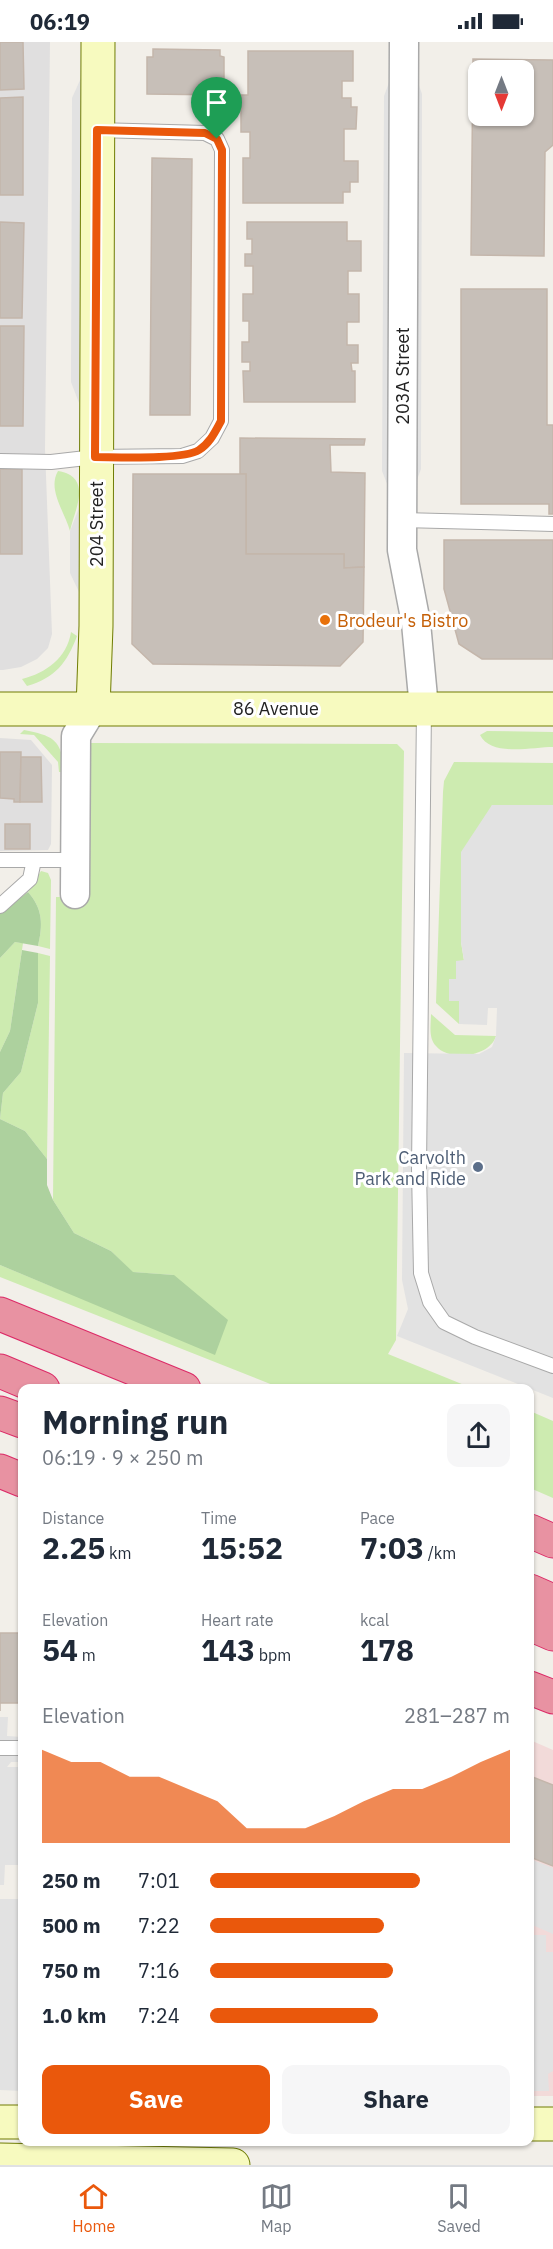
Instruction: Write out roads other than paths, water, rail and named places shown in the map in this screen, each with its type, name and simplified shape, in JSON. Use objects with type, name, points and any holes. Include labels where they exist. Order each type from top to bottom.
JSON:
[{"type":"highway","points":[[0,1314],[172,1384]]},
{"type":"highway","points":[[0,1371],[31,1384]]},
{"type":"highway","points":[[0,1413],[18,1420]]},
{"type":"highway","points":[[0,1471],[18,1478]]},
{"type":"highway","points":[[534,1533],[553,1541]]},
{"type":"highway","points":[[534,1593],[553,1601]]},
{"type":"highway","points":[[534,1626],[553,1634]]},
{"type":"highway","points":[[534,1690],[553,1697]]},
{"type":"street","name":"204 Street","points":[[75,894],[76,736],[93,708],[96,626],[98,42]]},
{"type":"street","name":"203A Street","points":[[404,42],[402,520],[405,573],[416,623],[424,708]]},
{"type":"street","name":"86 Avenue","points":[[0,709],[553,709]]},
{"type":"street","points":[[0,2122],[18,2122]]},
{"type":"street","points":[[534,2124],[553,2124]]},
{"type":"street","points":[[0,2160],[62,2156],[233,2165]]},
{"type":"lane","points":[[0,461],[51,462],[95,457],[182,456],[198,451],[212,438],[221,421],[223,371],[222,150],[217,139],[205,133],[97,130]]},
{"type":"lane","points":[[402,520],[553,524]]},
{"type":"lane","points":[[424,708],[419,1169],[421,1273],[430,1302],[444,1322],[475,1337],[553,1366]]},
{"type":"lane","points":[[0,860],[75,860]]},
{"type":"lane","points":[[0,906],[30,879],[34,860]]},
{"type":"lane","points":[[0,1748],[18,1748]]},
{"type":"place","name":"Brodeur's Bistro","points":[[325,620]]},
{"type":"place","name":"Carvolth Park and Ride","points":[[478,1167]]}]
